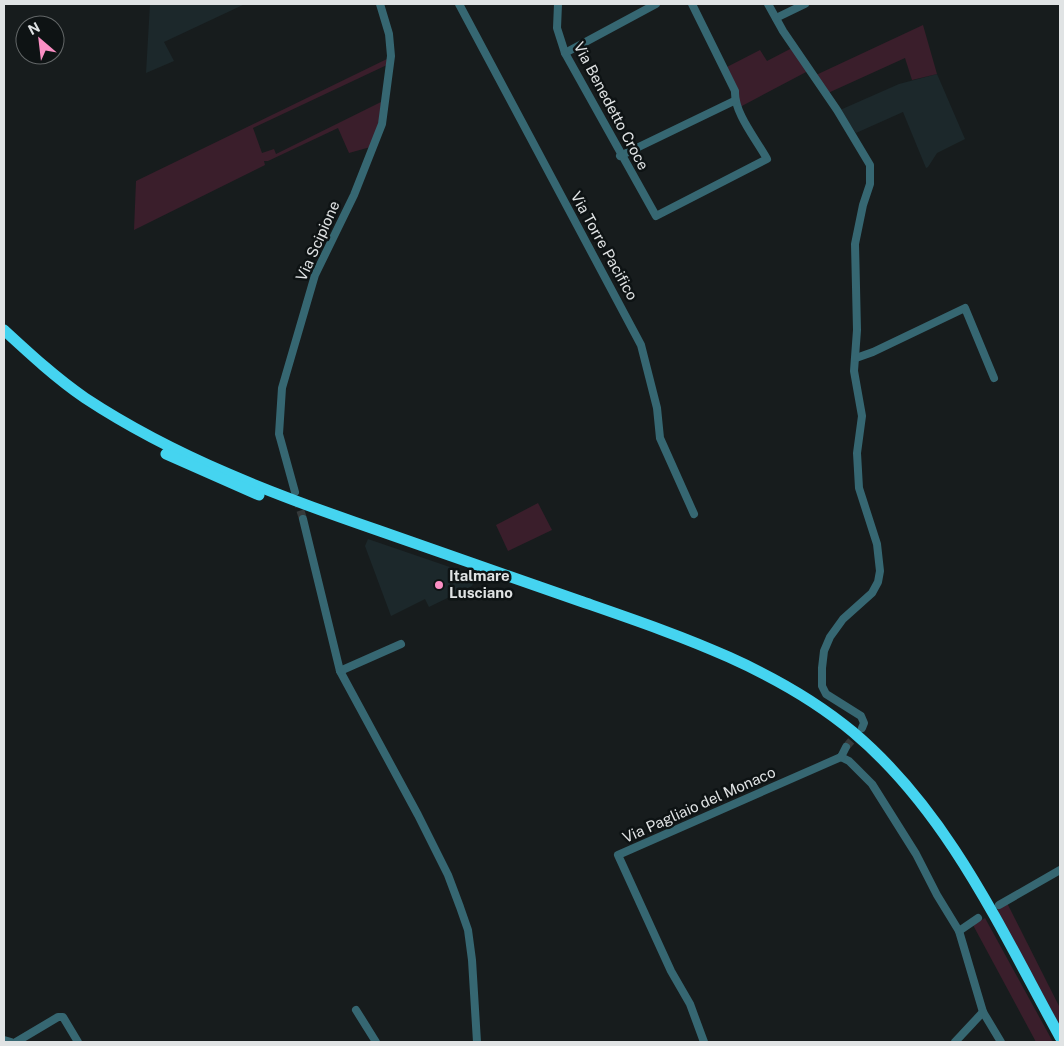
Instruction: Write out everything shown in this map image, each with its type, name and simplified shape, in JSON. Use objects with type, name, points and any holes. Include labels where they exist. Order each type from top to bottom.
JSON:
[{"type":"highway","points":[[4,330],[68,386],[117,418],[181,453],[234,477],[330,514],[729,657],[811,702],[853,732],[894,771],[923,805],[947,839],[1002,928],[1060,1038]]},
{"type":"highway","points":[[4,340],[39,372],[82,404],[121,429],[179,461],[236,486],[312,515],[535,587],[721,661],[785,693],[850,739],[880,766],[914,805],[942,843],[971,888],[1055,1042]]},
{"type":"street","name":"Via Scipione","points":[[295,492],[279,434],[282,388],[315,275],[354,195],[382,124],[391,56],[389,34],[380,4]]},
{"type":"street","name":"Via Torre Pacifico","points":[[459,4],[641,345],[657,408],[660,438],[694,514]]},
{"type":"street","points":[[558,6],[566,4]]},
{"type":"street","points":[[620,156],[734,101],[735,91],[692,4]]},
{"type":"street","points":[[768,4],[870,165],[870,184],[863,205],[855,244],[856,358],[854,371],[862,416],[857,453],[859,488],[877,544],[880,571],[878,582],[872,593],[843,619],[830,637],[824,651],[821,679],[826,694],[861,716],[864,723],[862,728]]},
{"type":"street","points":[[776,18],[805,4]]},
{"type":"street","points":[[565,53],[651,5]]},
{"type":"street","name":"Via Benedetto Croce","points":[[558,6],[557,28],[565,53],[620,156],[656,216],[767,160],[734,101]]},
{"type":"street","points":[[856,358],[873,352],[965,308],[994,378]]},
{"type":"street","points":[[303,519],[340,671],[418,815],[448,875],[468,930],[472,960],[477,1042]]},
{"type":"street","points":[[340,671],[401,644]]},
{"type":"street","points":[[846,746],[841,757],[849,761],[872,784],[916,854],[937,895],[959,931],[983,1012],[1000,1042]]},
{"type":"street","name":"Via Pagliaio del Monaco","points":[[704,1042],[690,1004],[670,971],[618,855],[841,757]]},
{"type":"street","points":[[999,905],[1060,870]]},
{"type":"street","points":[[959,931],[978,918]]},
{"type":"street","points":[[356,1010],[376,1042]]},
{"type":"street","points":[[955,1042],[983,1012]]},
{"type":"street","points":[[16,1042],[58,1017],[63,1017],[78,1042]]},
{"type":"street","points":[[4,1040],[11,1042]]},
{"type":"shaded area","points":[[150,4],[245,4],[164,42],[174,61],[146,73]]},
{"type":"shaded area","points":[[923,25],[937,74],[912,80],[905,58],[828,93],[816,75]]},
{"type":"shaded area","points":[[792,48],[808,71],[740,107],[725,68],[760,50],[767,61]]},
{"type":"shaded area","points":[[389,58],[389,64],[253,128],[262,153],[274,149],[276,154],[383,101],[374,146],[349,153],[338,128],[268,161],[264,161],[265,165],[134,230],[136,181]]},
{"type":"shaded area","points":[[937,74],[965,139],[937,153],[926,168],[903,112],[856,133],[840,110],[899,84]]},
{"type":"shaded area","points":[[538,503],[552,530],[508,551],[496,525]]},
{"type":"shaded area","points":[[368,539],[476,576],[472,586],[429,607],[425,599],[391,616],[365,546]]},
{"type":"shaded area","points":[[1007,903],[1060,1008],[1060,1027],[997,910]]},
{"type":"shaded area","points":[[985,918],[1053,1042],[1036,1042],[973,925]]},
{"type":"tunnel","points":[[297,499],[303,519]]},
{"type":"tunnel","points":[[846,747],[859,732]]},
{"type":"place","name":"Italmare Lusciano","points":[[439,585]]}]
